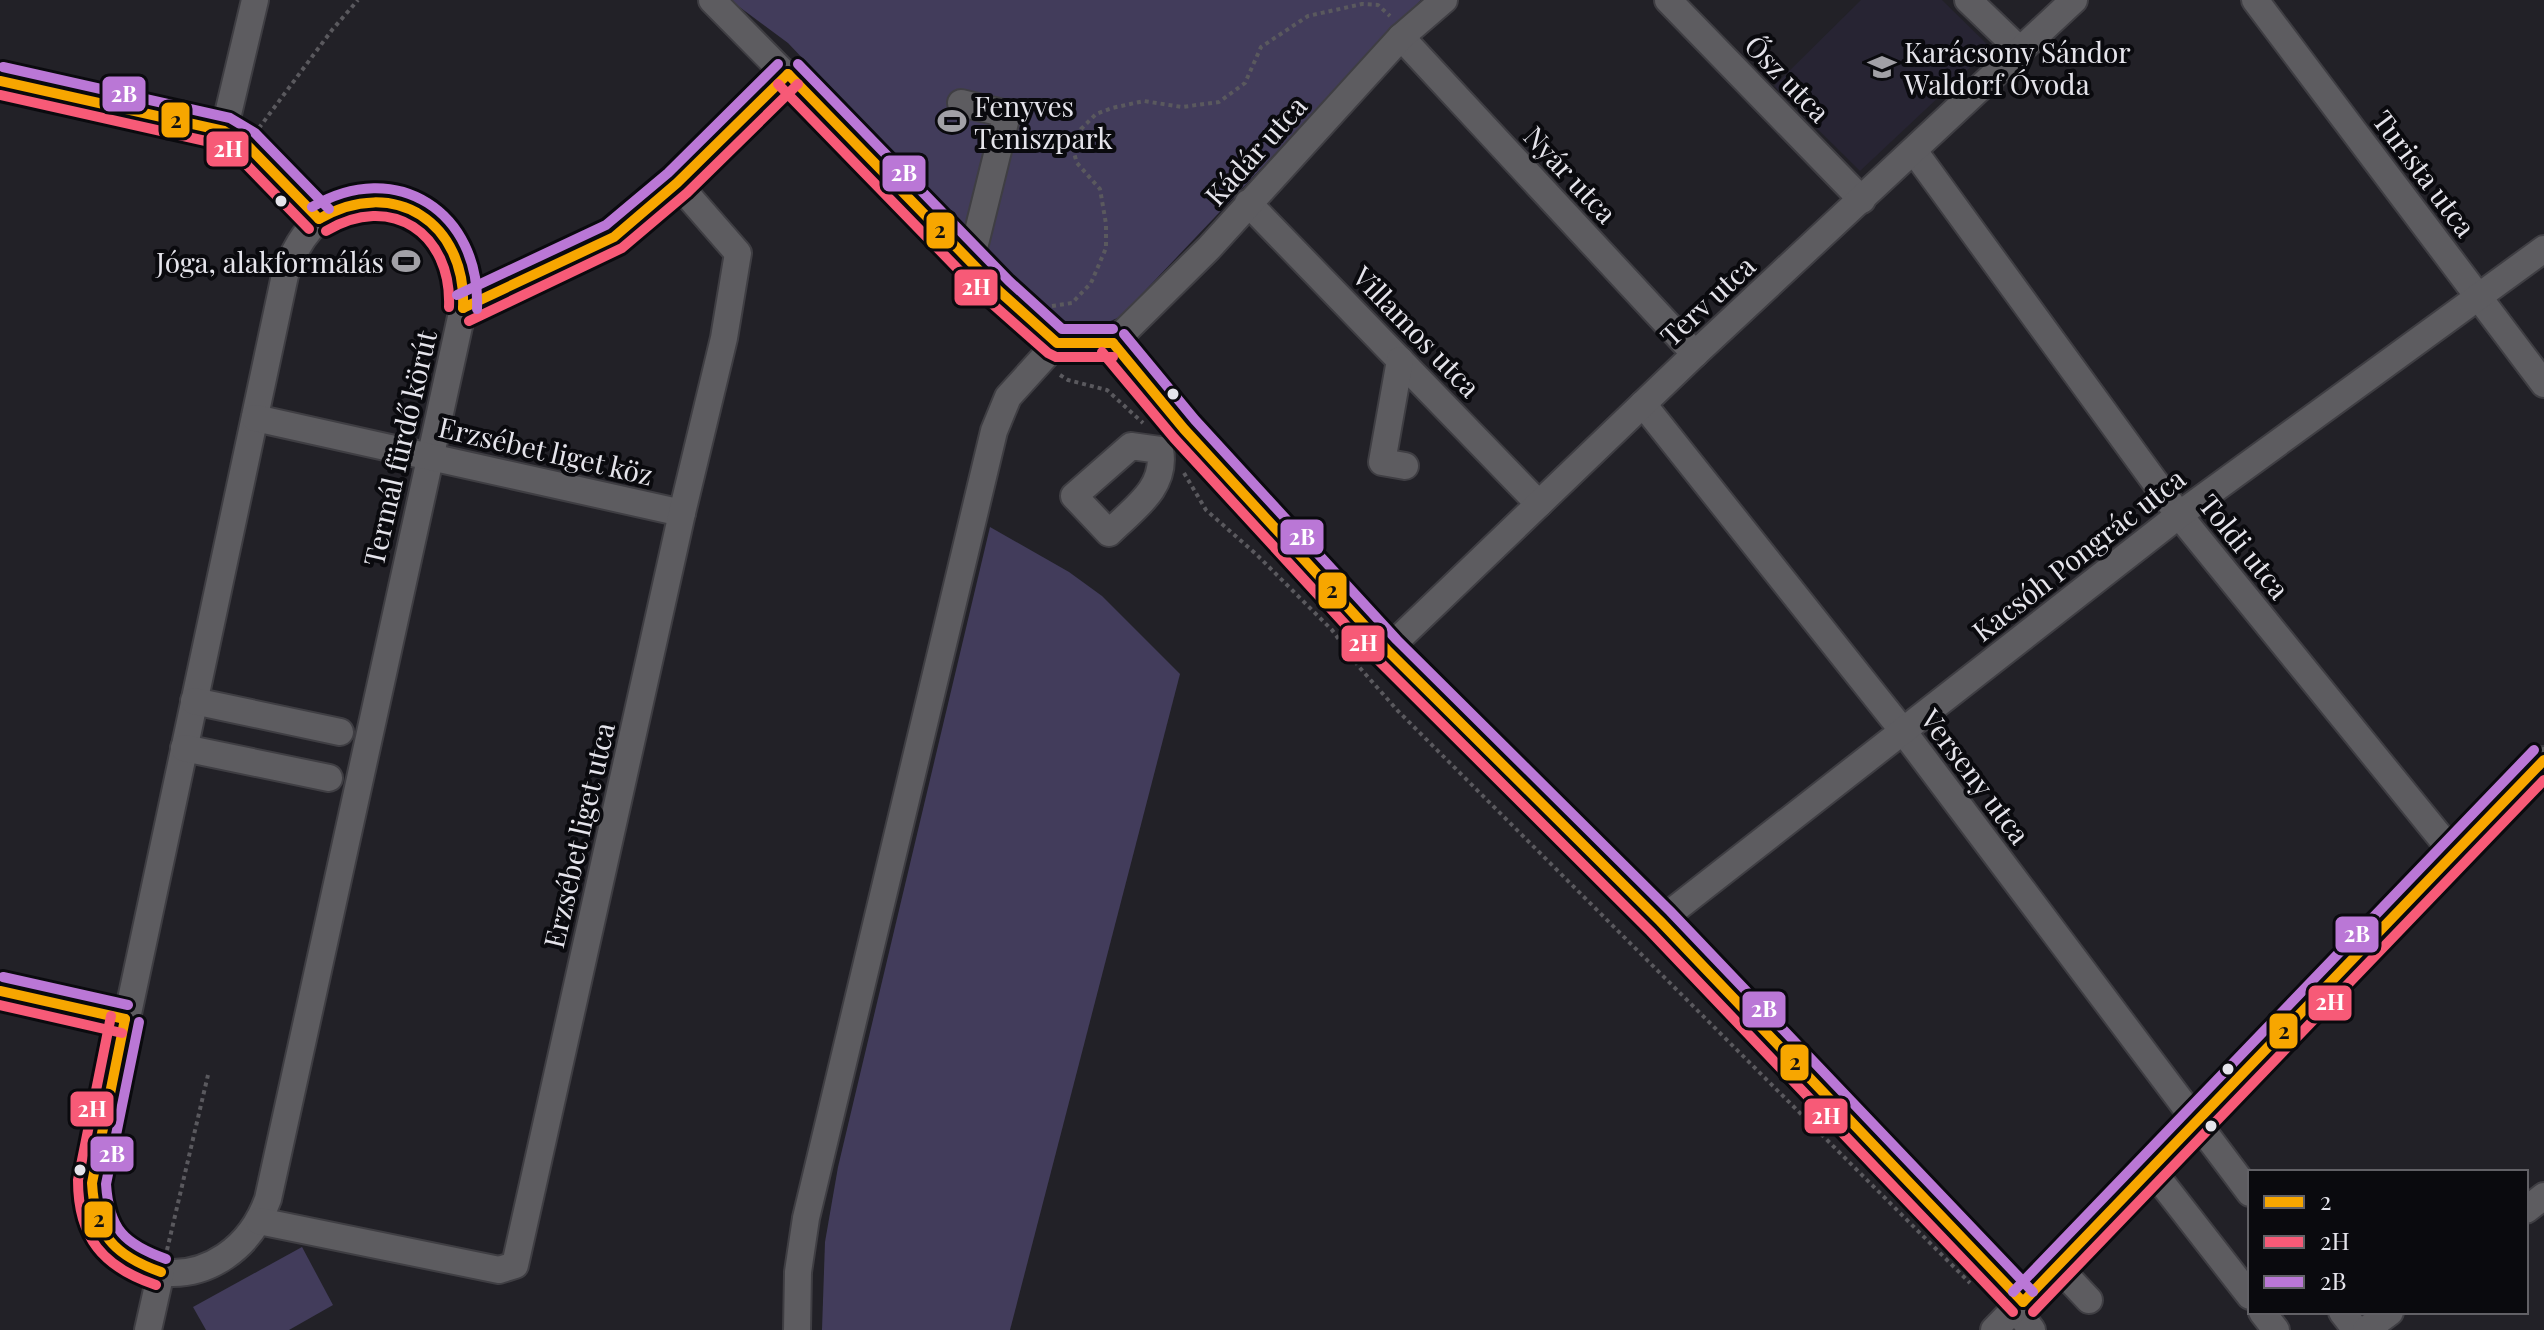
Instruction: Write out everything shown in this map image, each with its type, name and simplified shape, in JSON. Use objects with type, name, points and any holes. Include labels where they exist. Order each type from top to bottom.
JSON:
[{"type":"street","points":[[235,137],[255,0]]},
{"type":"street","points":[[712,0],[999,291],[1030,317],[1050,351]]},
{"type":"street","name":"Kádár utca","points":[[1113,343],[1209,248],[1404,34],[1444,0]]},
{"type":"street","name":"Ősz utca","points":[[1668,0],[1862,200]]},
{"type":"street","points":[[1968,0],[2021,51]]},
{"type":"street","name":"Terv utca","points":[[1387,650],[1695,354],[2074,0]]},
{"type":"street","name":"Turista utca","points":[[2255,0],[2544,384]]},
{"type":"street","name":"Nyár utca","points":[[1404,34],[1695,354]]},
{"type":"street","points":[[463,308],[614,237],[677,183],[788,74]]},
{"type":"street","points":[[0,81],[235,137],[319,219]]},
{"type":"street","points":[[961,103],[1007,114],[971,260]]},
{"type":"street","name":"Toldi utca","points":[[1914,151],[2179,515],[2454,854]]},
{"type":"street","name":"Erzsébet liget utca","points":[[259,1221],[499,1270],[515,1265],[682,513],[724,338],[738,253],[677,183]]},
{"type":"street","name":"Termál fürdő körút","points":[[354,201],[383,202],[414,212],[440,233],[454,250],[464,283],[463,308],[268,1199],[259,1221],[244,1244],[219,1262],[187,1273],[161,1272],[129,1260],[100,1230],[92,1200],[92,1183],[285,275],[299,241],[319,219],[338,206],[354,201]]},
{"type":"street","name":"Villamos utca","points":[[1248,203],[1539,504]]},
{"type":"street","name":"Kacsóh Pongrác utca","points":[[1660,921],[2179,515],[2544,249]]},
{"type":"street","points":[[797,1330],[798,1272],[806,1218],[994,431],[1008,397],[1050,351],[1113,343],[1169,441],[1387,650],[1660,921],[2009,1315],[2032,1330]]},
{"type":"street","points":[[1400,360],[1382,462],[1405,466]]},
{"type":"street","name":"Verseny utca","points":[[1643,404],[1903,731],[2248,1190]]},
{"type":"street","name":"Erzsébet liget köz","points":[[255,418],[682,513]]},
{"type":"street","points":[[194,701],[340,732]]},
{"type":"street","points":[[184,748],[329,778]]},
{"type":"street","points":[[2009,1315],[2544,760]]},
{"type":"street","points":[[0,991],[125,1019]]},
{"type":"street","points":[[2151,1169],[2248,1293]]},
{"type":"street","points":[[2528,1208],[2544,1196]]},
{"type":"street","points":[[2057,1266],[2089,1300]]},
{"type":"street","points":[[148,1330],[161,1272]]},
{"type":"street","points":[[2264,1314],[2276,1330]]},
{"type":"street","points":[[2344,1314],[2356,1330]]},
{"type":"street","points":[[2366,1330],[2387,1314]]},
{"type":"path","points":[[235,137],[358,0]]},
{"type":"path","points":[[1030,317],[1042,308],[1072,303],[1091,283],[1106,248],[1106,224],[1100,189],[1077,163],[1073,150],[1081,129],[1096,114],[1144,101],[1182,107],[1219,102],[1245,83],[1261,47],[1308,16],[1329,10],[1378,2],[1404,34]]},
{"type":"path","points":[[1050,351],[1068,380],[1114,394],[1169,441],[1206,510],[1256,554],[1332,630],[1398,711],[2009,1315]]},
{"type":"path","points":[[161,1272],[208,1075]]},
{"type":"shaded area","points":[[730,0],[1421,0],[1120,317],[1096,327],[1067,329],[1041,314],[995,261],[788,43]]},
{"type":"shaded area","name":"Karácsony Sándor Waldorf Óvoda","points":[[1861,0],[1942,0],[1991,48],[1860,171],[1774,86]]},
{"type":"shaded area","points":[[990,527],[1069,572],[1102,596],[1180,674],[1010,1330],[822,1330],[825,1242],[838,1167]]},
{"type":"shaded area","points":[[302,1247],[333,1305],[289,1330],[206,1330],[193,1307]]},
{"type":"transit line","name":"2B","points":[[457,295],[606,225],[668,173],[778,64]]},
{"type":"transit line","name":"2B","points":[[798,64],[1009,281],[1062,329],[1113,329]]},
{"type":"transit line","name":"2B","points":[[3,67],[230,118],[255,133],[329,209]]},
{"type":"transit line","name":"2","points":[[788,74],[999,291],[1057,343],[1113,343]]},
{"type":"transit line","name":"2","points":[[463,308],[614,237],[677,183],[788,74]]},
{"type":"transit line","name":"2","points":[[0,81],[224,131],[246,144],[319,219]]},
{"type":"transit line","name":"2H","points":[[778,84],[989,301],[1048,353],[1056,357],[1113,357]]},
{"type":"transit line","name":"2H","points":[[469,321],[622,248],[687,193],[798,84]]},
{"type":"transit line","name":"2H","points":[[0,95],[219,144],[237,155],[309,229]]},
{"type":"transit line","name":"2B","points":[[312,207],[343,193],[374,188],[402,192],[428,203],[449,221],[465,245],[475,275],[477,309]]},
{"type":"transit line","name":"2","points":[[319,219],[347,207],[374,202],[399,205],[421,215],[439,231],[453,252],[461,278],[463,308]]},
{"type":"transit line","name":"2H","points":[[326,231],[350,220],[373,216],[394,218],[413,227],[429,240],[440,258],[447,281],[449,307]]},
{"type":"transit line","name":"2B","points":[[1124,334],[1195,420],[1397,640],[1670,911],[2033,1292]]},
{"type":"transit line","name":"2","points":[[1113,343],[1184,429],[1387,650],[1660,921],[2023,1302]]},
{"type":"transit line","name":"2H","points":[[1102,352],[1174,438],[1377,659],[1650,931],[2013,1312]]},
{"type":"transit line","name":"2B","points":[[2013,1292],[2534,750]]},
{"type":"transit line","name":"2","points":[[2023,1302],[2544,760]]},
{"type":"transit line","name":"2H","points":[[2033,1312],[2544,780]]},
{"type":"transit line","name":"2B","points":[[3,977],[128,1005]]},
{"type":"transit line","name":"2","points":[[0,991],[125,1019]]},
{"type":"transit line","name":"2H","points":[[0,1005],[122,1033]]},
{"type":"transit line","name":"2H","points":[[111,1016],[78,1180],[79,1200],[83,1218],[97,1248],[121,1269],[156,1285]]},
{"type":"transit line","name":"2","points":[[125,1019],[92,1183],[94,1201],[102,1229],[119,1250],[161,1272]]},
{"type":"transit line","name":"2B","points":[[139,1022],[106,1184],[111,1213],[121,1233],[139,1247],[166,1259]]},
{"type":"place","name":"Karácsony Sándor Waldorf Óvoda","points":[[1882,67]]},
{"type":"place","name":"Fenyves Teniszpark","points":[[952,121]]},
{"type":"place","name":"Jóga, alakformálás","points":[[406,261]]}]
